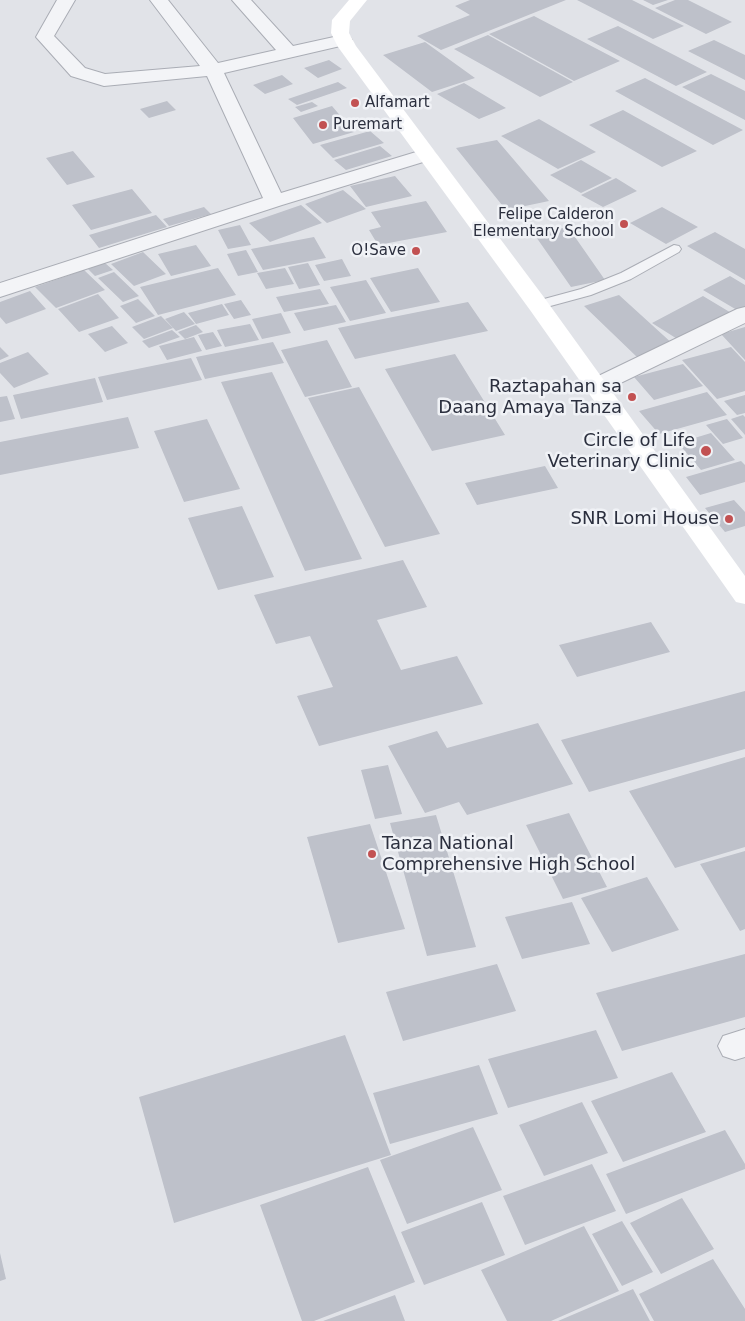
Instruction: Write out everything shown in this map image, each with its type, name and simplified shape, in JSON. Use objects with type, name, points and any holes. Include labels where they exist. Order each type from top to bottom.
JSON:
[{"type":"main road","points":[[358,0],[341,20],[340,33],[343,40],[360,66],[538,305],[745,595]]},
{"type":"street","points":[[66,0],[45,37],[78,72],[104,80],[213,70],[343,40]]},
{"type":"street","points":[[159,0],[213,70],[275,200]]},
{"type":"street","points":[[241,0],[288,52]]},
{"type":"street","points":[[0,290],[275,200],[426,155]]},
{"type":"street","points":[[596,386],[745,314]]},
{"type":"lane","points":[[538,305],[604,286],[674,249]]},
{"type":"building","points":[[470,0],[566,0],[441,50],[417,36],[470,15],[455,6]]},
{"type":"building","points":[[577,0],[632,0],[684,26],[653,39]]},
{"type":"building","points":[[643,0],[668,0],[653,5]]},
{"type":"building","points":[[675,0],[688,0],[732,22],[706,34],[655,8]]},
{"type":"building","points":[[534,16],[620,61],[574,81],[489,34]]},
{"type":"building","points":[[618,26],[707,72],[676,86],[587,39]]},
{"type":"building","points":[[488,35],[573,82],[540,97],[454,49]]},
{"type":"building","points":[[714,40],[745,55],[745,80],[688,51]]},
{"type":"building","points":[[425,42],[475,78],[432,92],[383,55]]},
{"type":"building","points":[[329,60],[342,69],[318,78],[304,68]]},
{"type":"building","points":[[711,74],[745,91],[745,120],[682,87]]},
{"type":"building","points":[[282,75],[293,84],[265,94],[253,85]]},
{"type":"building","points":[[645,78],[743,130],[713,145],[615,91]]},
{"type":"building","points":[[338,82],[347,88],[297,105],[288,99]]},
{"type":"building","points":[[464,83],[506,108],[479,119],[437,94]]},
{"type":"building","points":[[167,101],[176,110],[149,118],[140,109]]},
{"type":"building","points":[[312,102],[318,106],[301,112],[295,107]]},
{"type":"building","name":"Puremart","points":[[332,106],[354,132],[313,144],[293,118]]},
{"type":"building","points":[[623,110],[697,151],[662,167],[589,125]]},
{"type":"building","points":[[539,119],[596,152],[558,169],[501,136]]},
{"type":"building","points":[[370,131],[384,143],[333,158],[320,145]]},
{"type":"building","points":[[497,140],[549,201],[506,210],[456,148]]},
{"type":"building","points":[[380,146],[392,156],[346,170],[334,160]]},
{"type":"building","points":[[73,151],[95,177],[67,185],[46,158]]},
{"type":"building","points":[[581,160],[612,178],[581,193],[550,175]]},
{"type":"building","points":[[395,176],[412,196],[366,207],[350,186]]},
{"type":"building","points":[[616,178],[637,191],[603,207],[581,195]]},
{"type":"building","points":[[132,189],[152,213],[91,230],[72,205]]},
{"type":"building","points":[[343,190],[366,209],[327,223],[305,204]]},
{"type":"building","points":[[426,201],[447,232],[378,245],[369,230],[381,227],[371,212]]},
{"type":"building","points":[[301,205],[322,223],[270,242],[249,223]]},
{"type":"building","points":[[204,207],[211,214],[169,226],[163,219]]},
{"type":"building","points":[[662,207],[698,227],[666,244],[630,223]]},
{"type":"building","points":[[156,215],[167,227],[99,248],[89,235]]},
{"type":"building","points":[[240,225],[251,245],[228,249],[218,230]]},
{"type":"building","points":[[568,227],[605,280],[571,287],[534,234]]},
{"type":"building","points":[[715,232],[745,249],[745,280],[687,246]]},
{"type":"building","points":[[314,237],[326,258],[263,270],[251,249]]},
{"type":"building","points":[[196,245],[211,266],[171,276],[158,254]]},
{"type":"building","points":[[246,250],[258,272],[238,276],[227,254]]},
{"type":"building","points":[[143,252],[166,274],[134,286],[111,264]]},
{"type":"building","points":[[342,259],[351,276],[324,281],[315,265]]},
{"type":"building","points":[[105,263],[113,270],[95,276],[88,269]]},
{"type":"building","points":[[308,263],[320,285],[299,289],[288,267]]},
{"type":"building","points":[[218,268],[236,295],[158,315],[140,287]]},
{"type":"building","points":[[285,268],[294,284],[266,289],[257,273]]},
{"type":"building","points":[[418,268],[440,302],[391,312],[370,278]]},
{"type":"building","points":[[84,270],[105,290],[56,308],[35,287]]},
{"type":"building","points":[[114,272],[139,296],[123,302],[98,278]]},
{"type":"building","points":[[730,276],[745,285],[745,312],[742,313],[703,290]]},
{"type":"building","points":[[366,280],[386,313],[350,321],[330,287]]},
{"type":"building","points":[[320,289],[329,304],[284,312],[276,297]]},
{"type":"building","points":[[30,291],[46,309],[6,324],[0,317],[0,302]]},
{"type":"building","points":[[98,294],[119,318],[79,332],[58,309]]},
{"type":"building","points":[[619,295],[674,345],[638,358],[584,306]]},
{"type":"building","points":[[703,296],[733,314],[682,342],[652,323]]},
{"type":"building","points":[[138,299],[155,316],[136,323],[120,306]]},
{"type":"building","points":[[241,300],[251,315],[234,319],[224,304]]},
{"type":"building","points":[[468,302],[488,331],[355,359],[338,328]]},
{"type":"building","points":[[222,304],[229,315],[196,324],[188,313]]},
{"type":"building","points":[[336,305],[346,322],[304,331],[294,313]]},
{"type":"building","points":[[184,312],[195,324],[176,331],[165,319]]},
{"type":"building","points":[[281,313],[291,333],[262,339],[252,319]]},
{"type":"building","points":[[161,316],[173,328],[144,339],[132,327]]},
{"type":"building","points":[[250,324],[259,340],[225,347],[217,330]]},
{"type":"building","points":[[196,325],[203,332],[185,339],[178,332]]},
{"type":"building","points":[[112,326],[128,343],[105,352],[88,334]]},
{"type":"building","points":[[745,327],[745,360],[721,334]]},
{"type":"building","points":[[172,330],[180,337],[149,348],[142,341]]},
{"type":"building","points":[[213,332],[222,346],[206,350],[198,335]]},
{"type":"building","points":[[194,337],[202,351],[167,360],[159,346]]},
{"type":"building","points":[[327,340],[352,387],[305,397],[281,350]]},
{"type":"building","points":[[273,342],[284,363],[205,379],[196,357]]},
{"type":"building","points":[[0,347],[9,356],[0,360]]},
{"type":"building","points":[[731,347],[745,362],[745,391],[717,399],[682,360]]},
{"type":"building","points":[[28,352],[49,374],[14,388],[0,373],[0,363]]},
{"type":"building","points":[[455,354],[505,435],[432,451],[385,369]]},
{"type":"building","points":[[191,358],[202,380],[107,400],[98,377]]},
{"type":"building","points":[[683,364],[703,386],[654,400],[634,377]]},
{"type":"building","points":[[272,372],[362,559],[305,571],[221,382]]},
{"type":"building","points":[[95,378],[103,402],[21,419],[13,395]]},
{"type":"building","points":[[359,387],[440,534],[385,547],[308,398]]},
{"type":"building","points":[[707,392],[727,415],[659,434],[639,411]]},
{"type":"building","points":[[745,395],[745,413],[737,415],[724,401]]},
{"type":"building","points":[[7,396],[15,419],[0,422],[0,397]]},
{"type":"building","points":[[743,415],[745,417],[745,435],[731,419]]},
{"type":"building","points":[[128,417],[139,448],[0,475],[0,442]]},
{"type":"building","points":[[207,419],[240,489],[184,502],[154,431]]},
{"type":"building","points":[[727,419],[743,438],[723,444],[706,425]]},
{"type":"building","name":"Circle of Life Veterinary Clinic","points":[[711,433],[735,460],[701,470],[678,443]]},
{"type":"building","points":[[741,461],[745,465],[745,482],[700,495],[686,477]]},
{"type":"building","points":[[545,466],[558,488],[477,505],[465,483]]},
{"type":"building","name":"SNR Lomi House","points":[[734,500],[745,512],[745,526],[725,532],[705,508]]},
{"type":"building","points":[[242,506],[274,577],[218,590],[188,518]]},
{"type":"building","points":[[403,560],[427,607],[377,620],[401,670],[457,656],[483,704],[319,746],[297,696],[333,687],[310,636],[276,644],[254,595]]},
{"type":"building","points":[[651,622],[670,652],[577,677],[559,645]]},
{"type":"building","points":[[745,691],[745,749],[589,792],[561,740]]},
{"type":"building","points":[[538,723],[573,784],[467,815],[459,802],[425,813],[388,746],[437,731],[447,748]]},
{"type":"building","points":[[745,757],[745,847],[675,868],[629,791]]},
{"type":"building","points":[[388,765],[402,814],[375,819],[361,770]]},
{"type":"building","points":[[569,813],[607,887],[563,899],[526,825]]},
{"type":"building","points":[[436,815],[476,947],[427,956],[390,823]]},
{"type":"building","points":[[370,824],[405,929],[338,943],[307,837]]},
{"type":"building","points":[[745,851],[745,929],[740,931],[700,864]]},
{"type":"building","points":[[647,877],[679,930],[612,952],[581,898]]},
{"type":"building","points":[[572,902],[590,944],[522,959],[505,917]]},
{"type":"building","points":[[745,954],[745,1017],[622,1051],[596,993]]},
{"type":"building","points":[[497,964],[516,1011],[403,1041],[386,992]]},
{"type":"building","points":[[596,1030],[618,1078],[508,1108],[488,1059]]},
{"type":"building","points":[[345,1035],[391,1155],[174,1223],[139,1097]]},
{"type":"building","points":[[479,1065],[498,1114],[390,1144],[373,1093]]},
{"type":"building","points":[[672,1072],[706,1132],[623,1162],[591,1101]]},
{"type":"building","points":[[582,1102],[608,1153],[544,1176],[519,1125]]},
{"type":"building","points":[[473,1127],[502,1190],[407,1224],[380,1160]]},
{"type":"building","points":[[725,1130],[745,1164],[745,1169],[626,1214],[606,1174]]},
{"type":"building","points":[[592,1164],[616,1211],[525,1245],[503,1196]]},
{"type":"building","points":[[368,1167],[415,1282],[314,1321],[302,1321],[260,1205]]},
{"type":"building","points":[[682,1198],[714,1249],[661,1274],[630,1223]]},
{"type":"building","points":[[482,1202],[505,1255],[424,1285],[401,1232]]},
{"type":"building","points":[[622,1221],[653,1272],[622,1286],[592,1234]]},
{"type":"building","points":[[584,1226],[619,1291],[551,1321],[507,1321],[481,1270]]},
{"type":"building","points":[[0,1253],[6,1279],[0,1281]]},
{"type":"building","points":[[713,1259],[745,1309],[745,1321],[654,1321],[639,1294]]},
{"type":"building","points":[[633,1289],[650,1321],[558,1321]]},
{"type":"building","points":[[395,1295],[405,1321],[323,1321]]},
{"type":"place","name":"Alfamart","points":[[355,103]]},
{"type":"place","name":"Puremart","points":[[323,125]]},
{"type":"place","name":"Felipe Calderon Elementary School","points":[[624,224]]},
{"type":"place","name":"O!Save","points":[[416,251]]},
{"type":"place","name":"Raztapahan sa Daang Amaya Tanza","points":[[632,397]]},
{"type":"place","name":"Circle of Life Veterinary Clinic","points":[[706,451]]},
{"type":"place","name":"SNR Lomi House","points":[[729,519]]},
{"type":"place","name":"Tanza National Comprehensive High School","points":[[372,854]]}]
